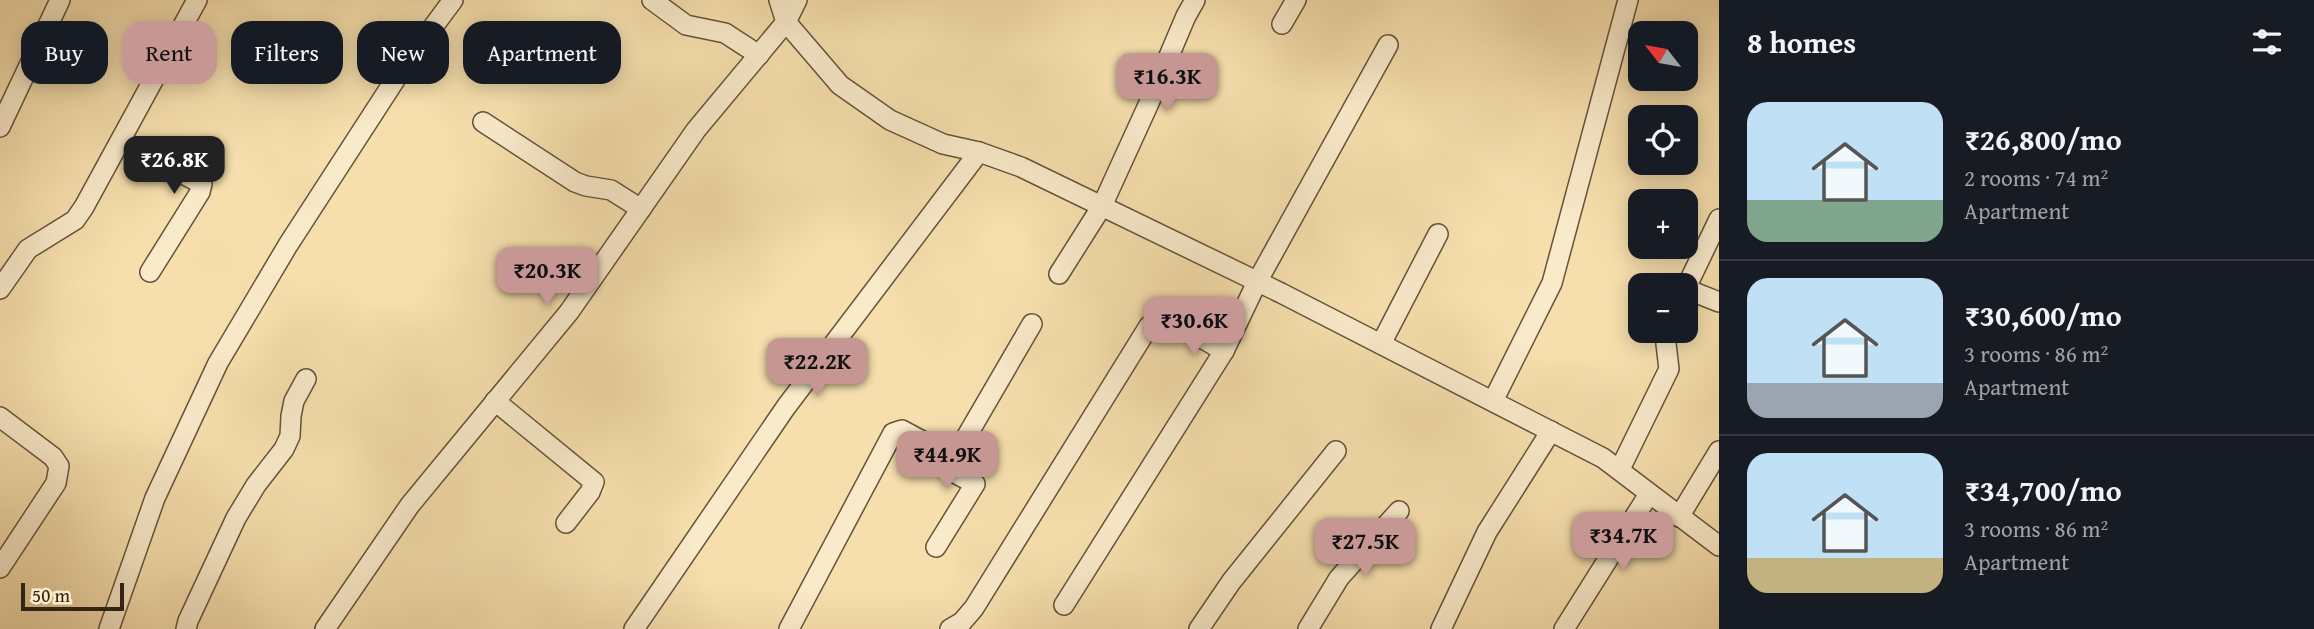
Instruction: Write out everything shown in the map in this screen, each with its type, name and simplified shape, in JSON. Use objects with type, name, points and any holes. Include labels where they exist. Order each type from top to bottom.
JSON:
[{"type":"street","points":[[0,127],[60,0]]},
{"type":"street","points":[[0,289],[28,248],[75,220],[197,0]]},
{"type":"street","points":[[109,629],[155,498],[218,363],[288,245],[402,69],[453,0]]},
{"type":"street","points":[[652,0],[686,24],[725,33],[759,55]]},
{"type":"street","points":[[779,0],[786,22],[840,85],[880,113],[943,144],[979,152],[1021,167],[1257,282],[1603,457],[1719,546]]},
{"type":"street","points":[[324,629],[410,505],[569,312],[696,130],[786,22],[797,0]]},
{"type":"street","points":[[1059,274],[1102,206],[1195,0]]},
{"type":"street","points":[[1282,24],[1296,0]]},
{"type":"street","points":[[1493,401],[1552,283],[1628,0]]},
{"type":"street","points":[[1064,606],[1224,351],[1257,282],[1388,45]]},
{"type":"street","points":[[483,121],[575,182],[611,190],[641,209]]},
{"type":"street","points":[[121,141],[202,184],[200,192],[149,272]]},
{"type":"street","points":[[634,629],[786,407],[979,152]]},
{"type":"street","points":[[1694,273],[1719,219]]},
{"type":"street","points":[[1381,344],[1438,234]]},
{"type":"street","points":[[1698,294],[1719,302]]},
{"type":"street","points":[[950,629],[962,622],[974,608],[1149,326],[1164,319],[1172,321],[1224,351]]},
{"type":"street","points":[[936,547],[975,484],[951,471],[951,464],[1032,324]]},
{"type":"street","points":[[1620,470],[1669,369],[1666,343]]},
{"type":"street","points":[[186,629],[236,518],[256,485],[284,449],[290,436],[290,416],[294,401],[306,379]]},
{"type":"street","points":[[495,401],[594,482],[590,492],[566,523]]},
{"type":"street","points":[[0,417],[53,457],[59,466],[56,483],[0,568]]},
{"type":"street","points":[[789,629],[894,431],[902,430],[954,458]]},
{"type":"street","points":[[1441,629],[1488,533],[1551,431]]},
{"type":"street","points":[[1679,517],[1719,451]]},
{"type":"street","points":[[1199,629],[1231,583],[1336,452]]},
{"type":"street","points":[[1564,629],[1648,494]]},
{"type":"street","points":[[1308,629],[1339,578],[1399,511]]}]
